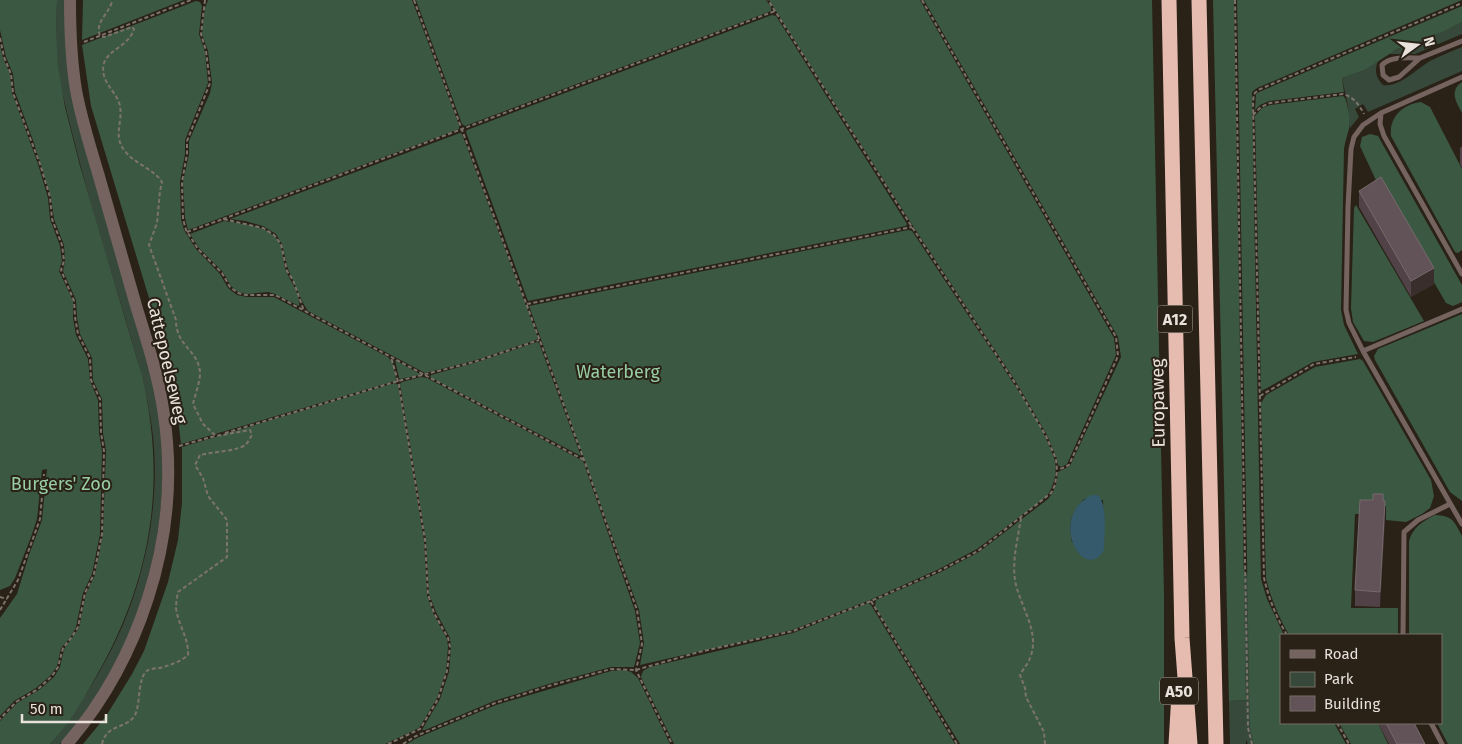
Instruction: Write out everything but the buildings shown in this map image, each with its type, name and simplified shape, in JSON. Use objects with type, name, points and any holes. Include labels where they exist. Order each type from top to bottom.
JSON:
[{"type":"highway","name":"Europaweg","points":[[1169,0],[1182,638],[1190,744]]},
{"type":"highway","name":"A12","points":[[1199,0],[1216,744]]},
{"type":"highway","name":"A50","points":[[1176,744],[1182,638]]},
{"type":"street","name":"Cattepoelseweg","points":[[67,744],[91,713],[117,671],[135,633],[146,604],[158,561],[164,531],[168,488],[164,416],[156,377],[83,122],[76,90],[71,46],[70,0]]},
{"type":"lane","points":[[1420,58],[1399,58],[1385,62],[1382,65],[1383,75],[1389,80],[1399,77],[1420,58],[1462,41]]},
{"type":"lane","points":[[1462,77],[1382,113],[1368,121],[1354,137],[1351,149],[1346,310],[1349,323],[1365,353],[1462,524]]},
{"type":"lane","points":[[1382,113],[1380,124],[1384,136],[1462,274]]},
{"type":"lane","points":[[1365,353],[1462,309]]},
{"type":"lane","points":[[1403,634],[1404,532],[1418,520],[1450,504]]},
{"type":"lane","points":[[1456,513],[1462,511]]},
{"type":"lane","points":[[1432,724],[1442,744]]},
{"type":"path","points":[[71,46],[191,0]]},
{"type":"path","points":[[205,0],[201,34],[206,51],[210,83],[187,141],[182,188],[183,219],[188,232],[198,248],[222,273],[230,287],[238,293],[246,295],[275,296],[584,460]]},
{"type":"path","points":[[414,0],[527,304],[637,610],[642,644],[636,670],[672,744]]},
{"type":"path","points":[[403,744],[416,736],[495,703],[536,690],[611,669],[636,670],[699,652],[793,631],[871,601],[939,571],[978,550],[1051,493],[1055,485],[1056,459],[1046,436],[1015,382],[912,227],[768,0]]},
{"type":"path","points":[[922,0],[1116,338],[1118,356],[1069,465],[1057,471]]},
{"type":"path","points":[[1235,0],[1248,728],[1252,744]]},
{"type":"path","points":[[1286,634],[1276,617],[1264,578],[1254,94],[1258,90],[1462,3]]},
{"type":"path","points":[[188,232],[774,11]]},
{"type":"path","points":[[0,38],[4,57],[11,74],[13,92],[40,164],[50,197],[52,219],[62,245],[64,261],[61,270],[74,300],[78,334],[90,358],[91,380],[100,399],[101,433],[104,450],[102,534],[94,574],[85,593],[78,627],[72,638],[63,648],[58,667],[52,676],[38,689],[16,702],[0,719]]},
{"type":"path","points":[[1253,115],[1261,107],[1270,103],[1343,94],[1357,102],[1368,121]]},
{"type":"path","points":[[223,219],[263,228],[274,235],[281,244],[287,270],[293,280],[304,311]]},
{"type":"path","points":[[527,304],[912,227]]},
{"type":"path","points":[[167,449],[398,381],[474,362],[540,340]]},
{"type":"path","points":[[1259,396],[1314,364],[1365,353]]},
{"type":"path","points":[[388,744],[420,729],[438,699],[448,671],[450,647],[448,638],[434,612],[428,594],[425,540],[398,381],[391,357]]},
{"type":"path","points":[[0,610],[18,580],[40,519],[44,474]]},
{"type":"path","points":[[1021,518],[1015,561],[1015,580],[1030,626],[1032,649],[1030,659],[1020,675],[1026,697],[1044,732],[1045,744]]},
{"type":"path","points":[[0,597],[7,600]]},
{"type":"path","points":[[871,601],[957,744]]},
{"type":"path","points":[[1338,724],[1349,744]]},
{"type":"green space","points":[[0,0],[57,0],[58,66],[65,107],[80,166],[142,376],[150,417],[153,457],[153,496],[149,534],[140,572],[128,609],[113,646],[79,706],[50,744],[0,744],[0,721],[17,703],[39,690],[54,677],[60,667],[64,649],[79,628],[86,594],[95,575],[103,534],[106,450],[103,433],[102,399],[93,380],[92,358],[80,334],[76,300],[63,271],[65,261],[64,245],[54,219],[51,197],[15,92],[13,74],[6,57],[0,30]]},
{"type":"green space","points":[[57,0],[65,0],[65,23],[154,386],[162,438],[163,469],[161,507],[156,544],[136,616],[122,650],[105,682],[84,714],[60,744],[50,744],[64,727],[92,684],[122,627],[139,579],[145,555],[150,529],[155,478],[152,428],[144,387],[86,186],[61,85],[56,50]]},
{"type":"green space","points":[[83,0],[184,0],[82,40]]},
{"type":"green space","points":[[208,0],[412,0],[459,129],[188,230],[185,218],[183,182],[189,154],[189,141],[210,93],[212,83],[208,51],[202,34],[205,8]]},
{"type":"green space","points":[[416,0],[766,0],[771,7],[771,11],[465,126],[462,124]]},
{"type":"green space","points":[[769,0],[920,0],[1114,338],[1116,355],[1067,464],[1061,467],[1058,465],[1047,435],[1016,382],[913,226]]},
{"type":"green space","points":[[924,0],[1152,0],[1164,595],[1164,744],[960,744],[875,606],[876,600],[941,572],[979,552],[1048,499],[1055,487],[1058,472],[1070,466],[1121,357],[1118,337]],"holes":[[[1084,499],[1103,500],[1104,550],[1072,542],[1070,529],[1073,514],[1080,504]]]},
{"type":"green space","points":[[1213,0],[1234,0],[1246,700],[1229,701]]},
{"type":"green space","points":[[1237,0],[1462,0],[1257,88],[1252,92],[1261,579],[1267,599],[1284,634],[1280,634],[1280,724],[1335,724],[1346,744],[1254,744],[1250,727]]},
{"type":"green space","points":[[196,1],[200,2],[202,6],[199,34],[205,52],[208,83],[185,140],[185,154],[180,182],[181,219],[184,230],[196,249],[220,274],[228,288],[237,295],[274,297],[388,357],[393,363],[396,379],[395,381],[181,444],[177,409],[152,308],[91,106],[82,45]]},
{"type":"green space","points":[[1462,6],[1462,22],[1397,49],[1365,70],[1342,78],[1344,92],[1269,101],[1260,105],[1255,110],[1256,94],[1259,92]]},
{"type":"green space","points":[[772,15],[776,16],[907,224],[906,226],[528,301],[466,132],[467,130]]},
{"type":"green space","points":[[1462,22],[1462,34],[1415,54],[1389,54],[1406,45]]},
{"type":"green space","name":"Burgers' Zoo","points":[[0,45],[10,74],[12,93],[38,164],[48,198],[50,219],[60,246],[62,261],[59,271],[73,301],[76,335],[88,359],[90,381],[98,400],[99,433],[102,451],[100,534],[92,574],[83,593],[76,627],[70,638],[61,648],[57,666],[51,675],[36,688],[14,701],[0,716],[0,618],[17,594],[42,520],[47,469],[42,470],[37,519],[31,537],[15,578],[10,586],[0,590]]},
{"type":"green space","points":[[1462,47],[1462,71],[1368,112],[1363,104],[1355,109],[1359,117],[1350,128],[1348,106],[1342,78],[1365,70],[1378,61],[1376,68],[1377,77],[1383,85],[1389,85],[1402,80],[1432,60]]},
{"type":"green space","points":[[1462,82],[1462,113],[1456,101],[1455,93],[1458,85]]},
{"type":"green space","points":[[1343,96],[1347,105],[1350,122],[1344,149],[1341,310],[1344,325],[1358,354],[1313,362],[1261,391],[1255,116],[1262,108],[1270,105]]},
{"type":"green space","points":[[1421,102],[1430,107],[1462,169],[1462,250],[1458,253],[1455,252],[1391,136],[1392,123],[1398,113],[1408,105]]},
{"type":"green space","points":[[460,133],[462,134],[538,338],[536,340],[473,361],[425,373],[308,311],[288,269],[282,244],[276,234],[263,226],[230,219]]},
{"type":"green space","points":[[1370,134],[1378,136],[1462,285],[1462,302],[1453,306],[1446,303],[1381,191],[1360,146],[1362,137]]},
{"type":"green space","points":[[1356,205],[1424,321],[1373,342],[1364,341],[1353,322],[1351,308],[1354,208]]},
{"type":"green space","points":[[224,221],[255,226],[276,238],[281,247],[286,271],[297,292],[299,306],[275,294],[268,292],[247,294],[238,292],[231,286],[223,272],[199,248],[190,234]]},
{"type":"green space","name":"Waterberg","points":[[908,230],[912,231],[995,355],[1028,405],[1043,432],[1054,458],[1056,468],[1049,493],[977,549],[939,569],[870,600],[792,630],[640,665],[644,643],[639,610],[529,306]]},
{"type":"green space","points":[[1462,314],[1462,501],[1450,492],[1374,356],[1378,349]]},
{"type":"green space","points":[[537,342],[539,343],[581,456],[430,377],[431,375]]},
{"type":"green space","points":[[1360,359],[1363,361],[1431,480],[1434,496],[1430,508],[1406,522],[1386,520],[1386,506],[1372,506],[1372,514],[1355,514],[1351,608],[1398,608],[1398,634],[1288,634],[1270,593],[1266,578],[1261,403],[1266,395],[1315,367]]},
{"type":"green space","points":[[395,360],[420,374],[420,375],[400,379]]},
{"type":"green space","points":[[421,377],[427,378],[583,461],[635,611],[640,643],[634,667],[611,667],[552,683],[494,701],[422,730],[440,699],[449,672],[451,647],[450,638],[429,594],[426,540],[400,384]]},
{"type":"green space","points":[[395,383],[398,385],[402,406],[424,541],[427,595],[433,613],[447,639],[448,647],[446,671],[437,698],[419,728],[385,744],[83,744],[106,716],[132,674],[144,651],[168,582],[178,540],[182,503],[182,447]]},
{"type":"green space","points":[[1435,515],[1449,518],[1462,536],[1462,744],[1448,744],[1438,724],[1442,724],[1442,634],[1409,634],[1409,541],[1413,532],[1426,520]]},
{"type":"green space","points":[[1242,566],[1281,634],[1280,724],[1344,744],[1248,744],[1246,740],[1246,744],[1230,744],[1229,701],[1246,700]]},
{"type":"green space","points":[[868,603],[871,605],[955,744],[674,744],[641,677],[643,671],[650,667],[793,633]]},
{"type":"green space","points":[[624,670],[631,672],[638,678],[670,744],[407,744],[496,705],[611,671]]},
{"type":"green space","points":[[1340,724],[1378,724],[1388,744],[1351,744]]},
{"type":"water","points":[[1092,495],[1098,495],[1103,506],[1105,521],[1104,550],[1096,559],[1087,559],[1079,554],[1073,544],[1070,531],[1072,518],[1078,505]]}]
